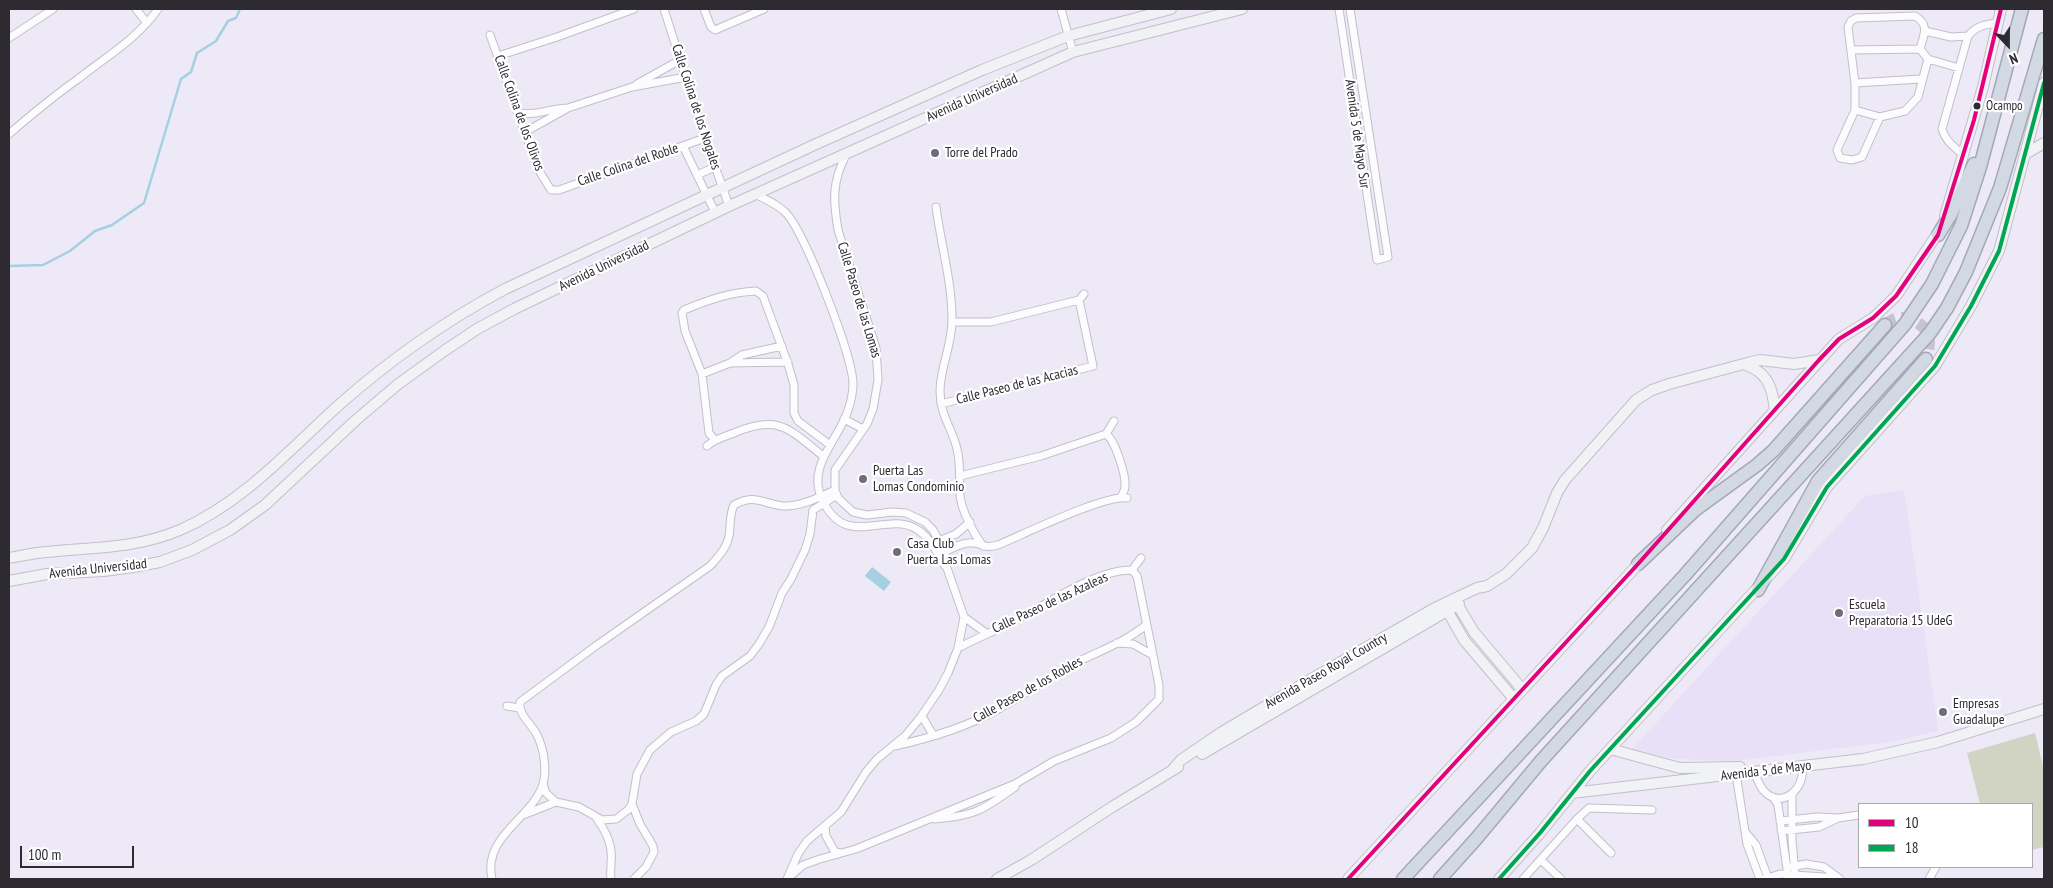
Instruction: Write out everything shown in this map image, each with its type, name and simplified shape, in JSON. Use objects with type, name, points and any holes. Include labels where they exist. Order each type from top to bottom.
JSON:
[{"type":"highway","points":[[1403,879],[1685,575],[1896,336],[1932,284],[1949,254],[1972,195],[2022,9]]},
{"type":"highway","points":[[1440,879],[1541,761],[1930,333],[1947,308],[1966,272],[1989,216],[2000,188],[2044,43]]},
{"type":"highway","points":[[1938,235],[1951,214],[1990,125]]},
{"type":"highway","points":[[1638,564],[1696,510],[1773,451],[1885,325]]},
{"type":"highway","points":[[1758,590],[1818,481],[1926,359]]},
{"type":"main road","name":"Avenida Universidad","points":[[9,558],[46,552],[101,549],[156,539],[180,530],[216,511],[250,488],[383,367],[466,310],[514,285],[707,194],[982,70],[1068,36],[1171,9]]},
{"type":"main road","name":"Avenida Universidad","points":[[9,581],[47,574],[104,571],[133,567],[160,562],[192,550],[230,530],[265,505],[356,420],[397,385],[452,345],[514,309],[715,212],[846,155],[1072,52],[1242,9]]},
{"type":"main road","points":[[1348,879],[1638,564],[1819,360],[1839,340],[1873,318],[1896,296],[1938,235],[1964,155],[1983,87],[2001,9]]},
{"type":"main road","points":[[1499,879],[1610,749],[1758,590],[1784,559],[1827,487],[1935,366],[1999,251],[2027,153],[2044,83]]},
{"type":"main road","points":[[2033,126],[2044,139]]},
{"type":"main road","points":[[2027,153],[2044,143]]},
{"type":"main road","name":"Avenida Paseo Royal Country","points":[[997,879],[1031,860],[1173,768],[1181,760],[1445,607],[1506,574],[1523,558],[1543,528],[1557,493],[1565,480],[1636,400],[1652,390],[1669,384],[1760,360],[1794,364],[1819,360]]},
{"type":"main road","points":[[1744,364],[1758,370],[1766,378],[1773,396],[1774,410]]},
{"type":"main road","points":[[1456,602],[1474,632],[1522,690]]},
{"type":"main road","points":[[1445,607],[1464,640],[1514,699]]},
{"type":"main road","points":[[1464,640],[1474,632]]},
{"type":"main road","name":"Avenida 5 de Mayo","points":[[1572,793],[1863,759],[1938,742],[2044,709]]},
{"type":"main road","name":"Avenida 5 de Mayo","points":[[1610,749],[1680,768],[1731,768],[1858,753],[1946,736],[1956,736]]},
{"type":"street","points":[[9,38],[53,9]]},
{"type":"street","points":[[136,9],[147,23]]},
{"type":"street","points":[[9,134],[79,78],[123,47],[147,23],[156,9]]},
{"type":"street","points":[[498,56],[634,9]]},
{"type":"street","name":"Calle Colina de los Nogales","points":[[664,9],[729,206]]},
{"type":"street","points":[[704,9],[711,27],[715,30],[764,9]]},
{"type":"street","points":[[1061,9],[1072,52]]},
{"type":"street","name":"Avenida 5 de Mayo Sur","points":[[1339,9],[1377,260],[1388,257],[1350,9]]},
{"type":"street","points":[[1880,117],[1862,157],[1852,160],[1840,158],[1837,150],[1855,110],[1856,83],[1848,27],[1851,21],[1856,18],[1915,16],[1922,20],[1925,31],[1920,49]]},
{"type":"street","points":[[1964,155],[1948,142],[1943,135],[1942,129],[1968,36],[1973,29],[1998,22]]},
{"type":"street","points":[[1925,31],[1950,36],[1968,36]]},
{"type":"street","name":"Calle Colina de los Olivos","points":[[490,35],[538,168],[551,190]]},
{"type":"street","points":[[1920,49],[1928,59],[1960,68]]},
{"type":"street","points":[[1851,50],[1920,49]]},
{"type":"street","points":[[1855,110],[1880,117],[1905,111],[1918,97],[1921,79],[1928,59]]},
{"type":"street","points":[[632,87],[680,60]]},
{"type":"street","points":[[525,132],[568,108],[632,87],[686,77]]},
{"type":"street","points":[[1856,83],[1921,79]]},
{"type":"street","points":[[517,112],[526,115],[558,108],[568,108]]},
{"type":"street","name":"Calle Colina del Roble","points":[[551,190],[559,190],[705,138]]},
{"type":"street","name":"Calle Colina de los Nogales","points":[[683,146],[715,212]]},
{"type":"street","name":"Calle Paseo de las Lomas","points":[[836,492],[835,470],[863,429],[873,409],[878,380],[878,363],[873,341],[838,230],[834,210],[833,191],[838,170],[846,155]]},
{"type":"street","points":[[697,175],[715,167]]},
{"type":"street","name":"Calle Paseo de las Lomas","points":[[755,194],[773,202],[786,213],[796,226],[807,250],[849,362],[853,383],[848,411],[820,466],[818,479],[822,500]]},
{"type":"street","points":[[936,207],[950,281],[952,322],[950,345],[941,380],[941,404],[946,424],[958,451],[960,497],[982,546]]},
{"type":"street","points":[[714,440],[709,433],[702,374],[685,331],[682,313],[684,310],[702,303],[741,291],[756,290],[763,296],[788,362],[794,385],[794,413],[798,421],[830,445]]},
{"type":"street","points":[[952,322],[991,322],[1079,300],[1084,294]]},
{"type":"street","name":"Calle Paseo de las Acacias","points":[[941,404],[1095,366],[1079,300]]},
{"type":"street","points":[[702,374],[730,363],[742,355],[782,346]]},
{"type":"street","points":[[730,363],[788,362]]},
{"type":"street","points":[[844,419],[863,429]]},
{"type":"street","points":[[792,432],[798,421]]},
{"type":"street","points":[[960,476],[1041,456],[1106,434],[1114,421]]},
{"type":"street","points":[[707,446],[714,440],[758,424],[773,423],[786,428],[824,456]]},
{"type":"street","points":[[938,555],[974,542],[989,548],[1091,506],[1124,498],[1126,483],[1112,440],[1106,434]]},
{"type":"street","points":[[543,784],[546,793],[556,802],[579,807],[602,820],[616,819],[622,816],[632,804],[637,774],[650,750],[671,732],[696,721],[704,714],[722,676],[750,656],[759,644],[769,627],[782,593],[805,550],[810,534],[813,510],[822,500],[836,492],[845,506],[860,515],[892,512],[916,516],[933,530],[945,552],[947,568],[964,617],[958,648],[939,690],[922,716],[905,736],[866,772],[841,812],[807,841],[798,854],[787,879]]},
{"type":"street","points":[[492,879],[492,863],[496,848],[504,834],[536,798],[543,784],[545,764],[542,748],[537,735],[519,708],[520,702],[710,566],[722,552],[728,538],[730,513],[734,504],[750,498],[784,506],[822,500]]},
{"type":"street","points":[[822,500],[836,519],[849,526],[867,528],[886,525],[907,526],[917,529],[932,544],[947,568]]},
{"type":"street","points":[[932,544],[956,534],[970,522]]},
{"type":"street","points":[[926,820],[952,818],[981,811],[1054,761],[1127,730],[1151,710],[1159,699],[1159,686],[1151,654],[1137,576],[1132,570],[1141,558]]},
{"type":"street","name":"Calle Paseo de las Azaleas","points":[[958,648],[1014,621],[1074,588],[1115,572],[1132,570]]},
{"type":"street","name":"Calle Paseo de las Azaleas","points":[[964,617],[986,633]]},
{"type":"street","name":"Calle Paseo de los Robles","points":[[892,747],[950,732],[1002,708],[1059,672],[1117,643],[1146,625]]},
{"type":"street","points":[[1117,643],[1132,644],[1151,654]]},
{"type":"street","points":[[508,706],[519,708]]},
{"type":"street","points":[[922,716],[933,734],[938,736]]},
{"type":"street","points":[[1754,772],[1762,790],[1773,797],[1780,798],[1792,794],[1801,784],[1803,776],[1802,766]]},
{"type":"street","points":[[1736,774],[1751,859],[1760,879]]},
{"type":"street","points":[[787,879],[804,865],[856,849],[1015,784],[1032,775]]},
{"type":"street","points":[[1788,875],[1795,866],[1792,840],[1794,830],[1792,794]]},
{"type":"street","points":[[1773,797],[1778,805],[1788,875]]},
{"type":"street","points":[[520,816],[556,802]]},
{"type":"street","points":[[632,804],[644,832],[653,846],[654,852],[646,867],[634,879]]},
{"type":"street","points":[[1523,879],[1589,808],[1652,810]]},
{"type":"street","points":[[1780,821],[1858,815]]},
{"type":"street","points":[[595,817],[604,829],[612,851],[611,879]]},
{"type":"street","points":[[1782,831],[1819,827],[1838,818]]},
{"type":"street","points":[[1577,819],[1611,853]]},
{"type":"street","points":[[825,827],[830,845],[835,852],[842,853]]},
{"type":"street","points":[[1746,832],[1756,845],[1767,879],[1788,875],[1839,879]]},
{"type":"street","points":[[1541,860],[1561,879]]},
{"type":"street","points":[[1787,868],[1806,864],[1824,867],[1839,879]]},
{"type":"street","points":[[1929,879],[1935,868]]},
{"type":"shaded area","name":"Escuela Preparatoria 15 UdeG","points":[[1904,490],[1938,731],[1889,742],[1734,761],[1677,759],[1631,750],[1865,496]]},
{"type":"green space","points":[[2035,733],[2044,770],[2044,847],[2033,850],[2033,803],[1980,803],[1967,753]]},
{"type":"water","points":[[872,567],[891,582],[884,591],[865,576]]},
{"type":"waterway","points":[[9,266],[43,265],[70,251],[95,231],[112,225],[144,203],[181,79],[191,72],[197,53],[216,41],[228,21],[236,18],[240,9]]},
{"type":"tunnel","points":[[1885,325],[1899,318],[1913,320],[1921,325],[1929,338],[1926,359]]},
{"type":"transit line","name":"10","points":[[1348,879],[1638,564],[1819,360],[1839,339],[1873,318],[1896,296],[1938,235],[1974,120],[2001,9]]},
{"type":"transit line","name":"18","points":[[1499,879],[1540,833],[1590,771],[1784,559],[1827,487],[1935,366],[1971,306],[1999,251],[2044,83]]},
{"type":"place","name":"Ocampo","points":[[1977,106]]},
{"type":"place","name":"Torre del Prado","points":[[935,153]]},
{"type":"place","name":"Puerta Las Lomas Condominio","points":[[863,479]]},
{"type":"place","name":"Casa Club Puerta Las Lomas","points":[[897,552]]},
{"type":"place","name":"Escuela Preparatoria 15 UdeG","points":[[1839,613]]},
{"type":"place","name":"Empresas Guadalupe","points":[[1943,712]]}]
